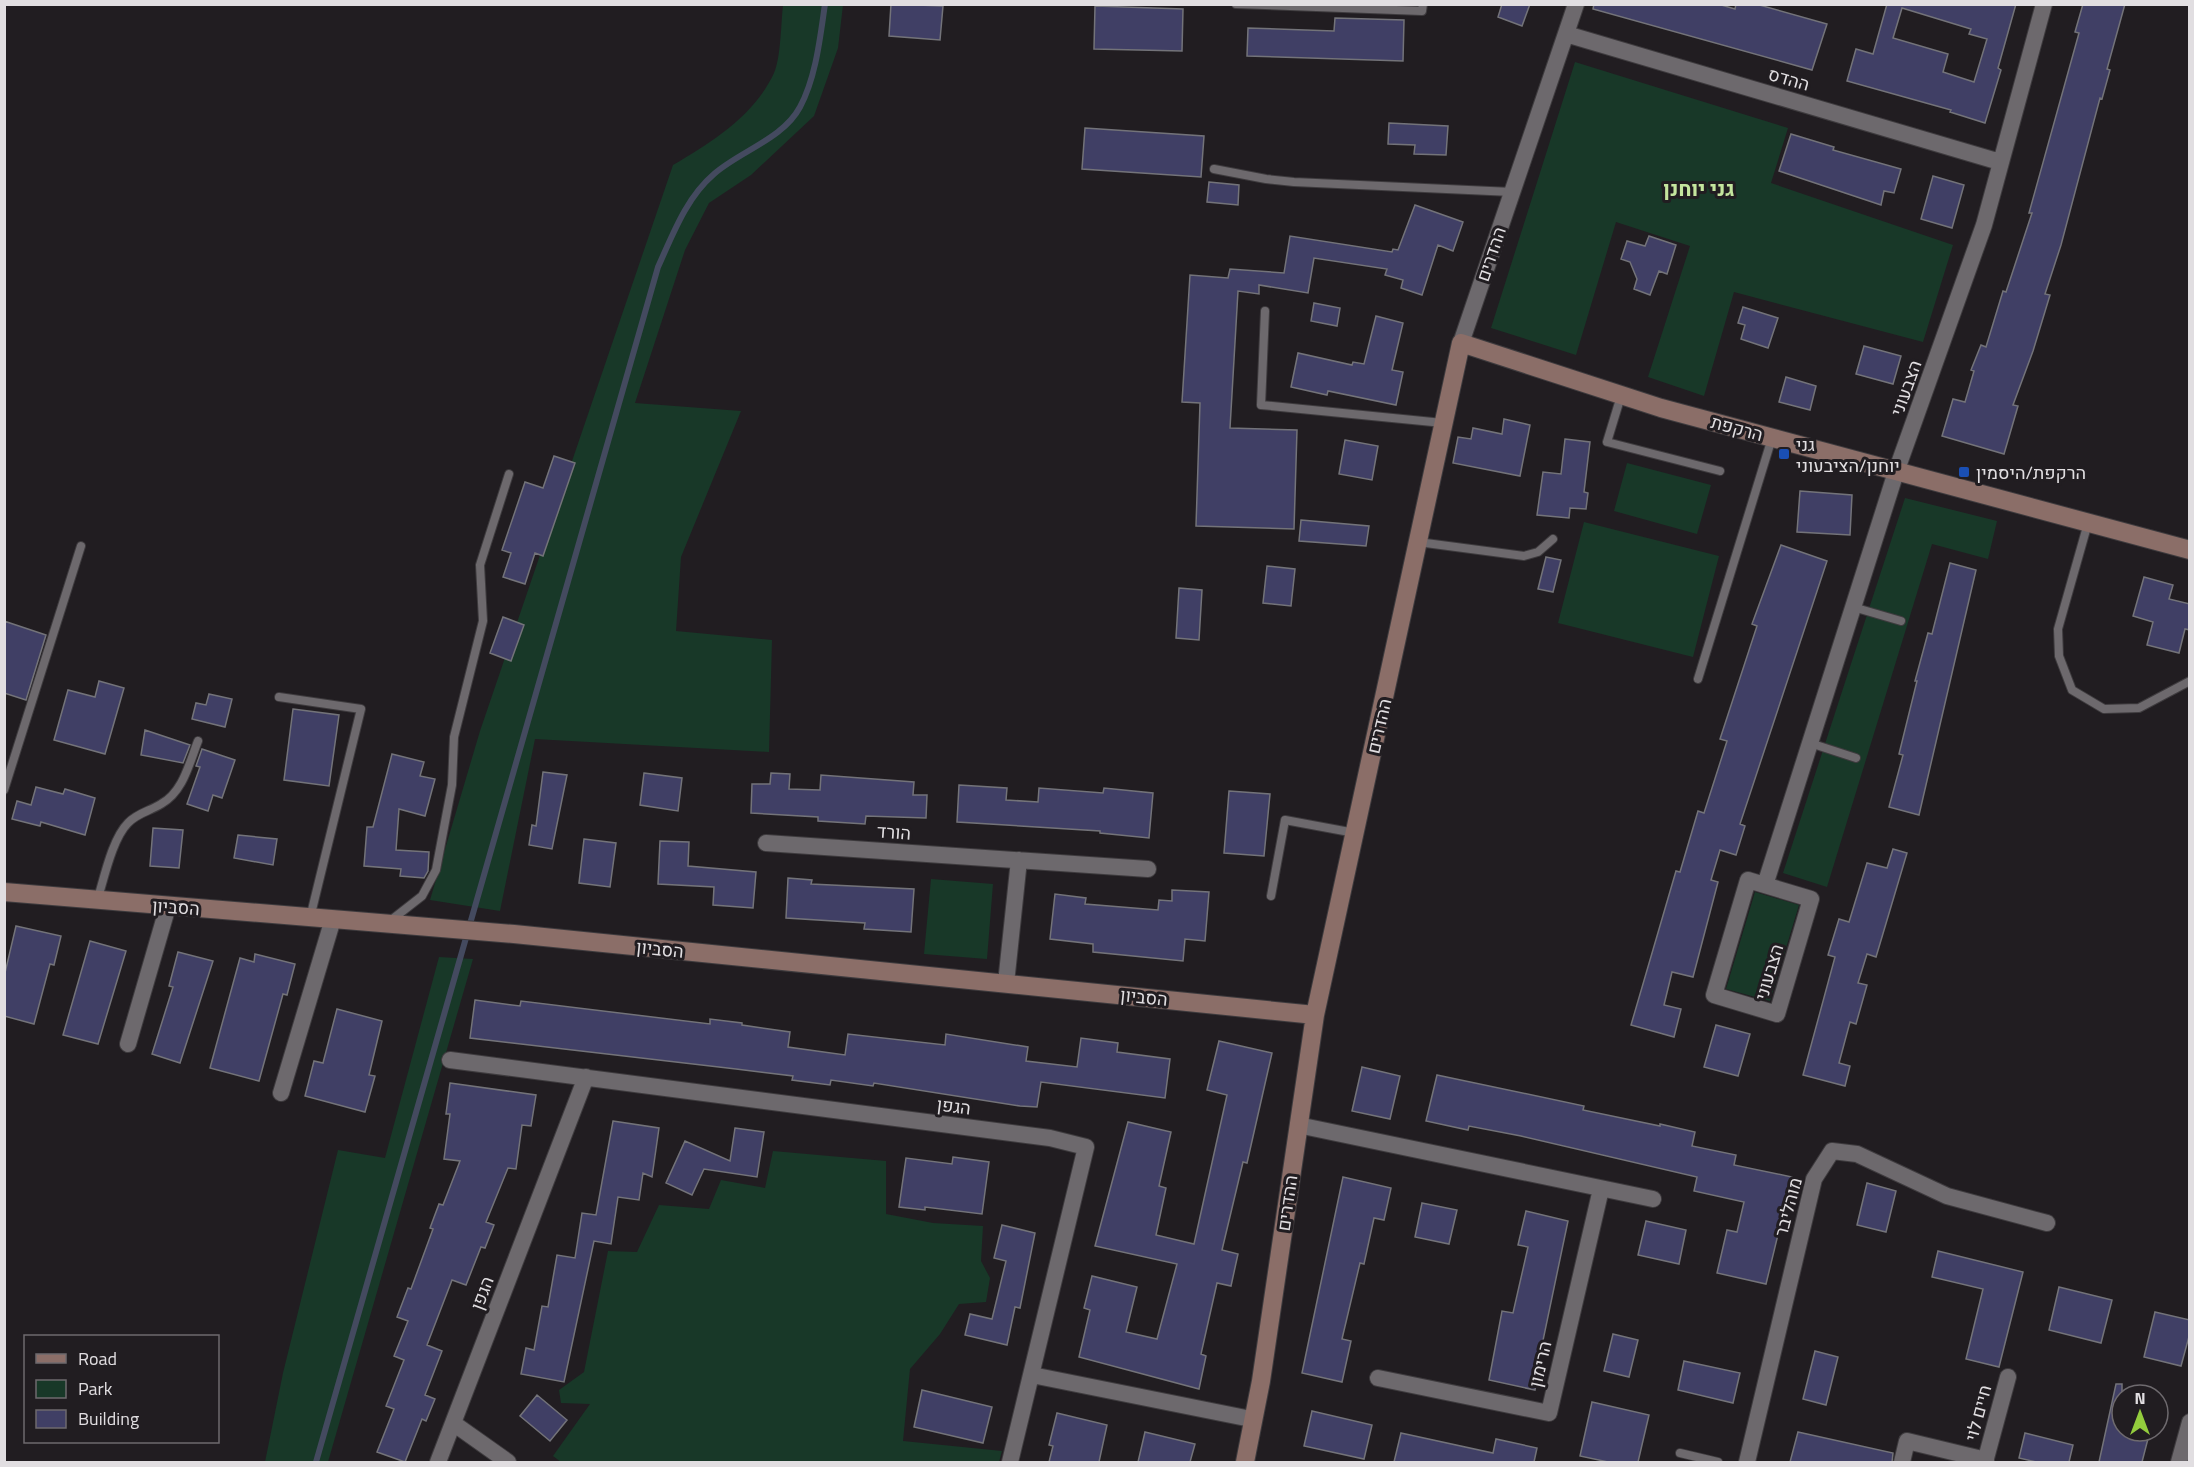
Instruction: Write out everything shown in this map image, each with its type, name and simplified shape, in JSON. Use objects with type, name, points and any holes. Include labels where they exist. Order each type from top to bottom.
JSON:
[{"type":"main road","name":"הרקפת","points":[[1461,343],[1621,396],[2190,550]]},
{"type":"main road","name":"ההדרים","points":[[1245,1462],[1251,1419],[1260,1381],[1315,1015],[1461,343]]},
{"type":"main road","name":"הסביון","points":[[4,891],[98,901],[490,932],[1315,1015]]},
{"type":"street","name":"ההדרים","points":[[1461,343],[1576,4]]},
{"type":"street","name":"הצבעוני","points":[[1765,885],[1896,472],[1973,259],[2044,4]]},
{"type":"street","name":"ההדס","points":[[1566,34],[2000,162]]},
{"type":"street","name":"הורד","points":[[766,843],[1148,869]]},
{"type":"street","points":[[1006,983],[1019,860]]},
{"type":"street","name":"הצבעוני","points":[[1748,880],[1765,885],[1811,898],[1777,1014],[1714,995],[1748,880]]},
{"type":"street","points":[[128,1044],[168,906]]},
{"type":"street","points":[[281,1093],[333,919]]},
{"type":"street","name":"הגפן","points":[[450,1060],[1050,1138],[1086,1147],[1010,1462]]},
{"type":"street","name":"הגפן","points":[[438,1462],[586,1077]]},
{"type":"street","points":[[1298,1125],[1653,1199]]},
{"type":"street","name":"מוהליבר","points":[[1747,1462],[1814,1179],[1832,1151],[1857,1154],[1947,1196],[2047,1223]]},
{"type":"street","name":"הרימון","points":[[1378,1378],[1549,1413],[1601,1189]]},
{"type":"street","points":[[1032,1375],[1251,1419]]},
{"type":"street","name":"חיים לוי","points":[[1902,1462],[1907,1441],[1985,1461],[2007,1377]]},
{"type":"street","points":[[453,1423],[508,1462]]},
{"type":"street","points":[[2179,1462],[2189,1428]]},
{"type":"lane","points":[[1236,4],[1422,11],[1423,4]]},
{"type":"lane","points":[[1214,169],[1294,182],[1512,192]]},
{"type":"lane","points":[[1265,310],[1261,405],[1443,423]]},
{"type":"lane","points":[[1621,396],[1607,442],[1720,471]]},
{"type":"lane","points":[[1698,680],[1772,438]]},
{"type":"lane","points":[[387,923],[422,896],[436,870],[452,785],[454,737],[483,621],[480,565],[509,474]]},
{"type":"lane","points":[[2088,523],[2058,629],[2059,656],[2072,690],[2104,709],[2139,708],[2190,681]]},
{"type":"lane","points":[[1418,542],[1524,556],[1538,552],[1553,539]]},
{"type":"lane","points":[[4,790],[81,546]]},
{"type":"lane","points":[[1853,607],[1901,621]]},
{"type":"lane","points":[[279,697],[361,709],[310,918]]},
{"type":"lane","points":[[98,901],[110,856],[127,824],[143,812],[162,804],[181,786],[198,741]]},
{"type":"lane","points":[[1810,743],[1856,758]]},
{"type":"lane","points":[[1271,896],[1285,820],[1354,833]]},
{"type":"lane","points":[[1680,1454],[1718,1462]]},
{"type":"green space","points":[[783,5],[843,5],[838,48],[814,116],[751,175],[709,203],[685,250],[635,403],[741,411],[681,557],[676,631],[772,640],[769,752],[535,739],[500,911],[430,900],[480,731],[673,165],[731,126],[744,115],[766,88],[774,73],[778,58]]},
{"type":"green space","points":[[1575,62],[1788,128],[1771,183],[1953,245],[1923,342],[1734,292],[1704,396],[1648,377],[1690,246],[1616,222],[1576,355],[1491,328]]},
{"type":"green space","points":[[1627,463],[1711,485],[1697,534],[1614,511]]},
{"type":"green space","points":[[1905,498],[1997,521],[1988,559],[1932,544],[1827,887],[1783,873]]},
{"type":"green space","points":[[1584,522],[1719,556],[1693,657],[1558,623]]},
{"type":"green space","points":[[931,879],[993,884],[987,959],[924,954]]},
{"type":"green space","points":[[1755,892],[1799,905],[1770,1001],[1726,989]]},
{"type":"green space","points":[[439,957],[473,959],[328,1462],[265,1462],[283,1373],[338,1150],[385,1158]]},
{"type":"green space","points":[[773,1151],[886,1161],[886,1214],[933,1223],[983,1226],[981,1261],[990,1278],[986,1302],[959,1304],[940,1334],[910,1369],[903,1441],[1002,1451],[999,1462],[561,1462],[553,1456],[590,1404],[561,1403],[559,1390],[584,1372],[608,1251],[637,1252],[659,1205],[709,1209],[721,1180],[765,1188]]},
{"type":"building","points":[[891,4],[943,6],[940,40],[889,36]]},
{"type":"building","points":[[1502,4],[1530,4],[1522,26],[1498,17]]},
{"type":"building","points":[[1594,4],[1718,4],[1735,9],[1736,4],[1756,4],[1827,24],[1812,70],[1593,9]]},
{"type":"building","points":[[1887,4],[2016,4],[1998,68],[2001,70],[1985,123],[1950,112],[1951,110],[1847,81],[1856,49],[1873,54]],"holes":[[[1902,8],[1971,29],[1969,34],[1987,39],[1974,82],[1943,72],[1948,54],[1893,38]]]},
{"type":"building","points":[[2083,4],[2125,4],[2107,69],[2110,70],[2102,99],[2100,98],[2061,245],[2045,294],[2050,295],[2013,405],[2018,406],[2004,454],[1942,436],[1953,399],[1965,402],[1974,371],[1971,370],[1981,345],[1986,347],[2003,291],[2006,292],[2032,213],[2029,213],[2079,33],[2075,32]]},
{"type":"building","points":[[1095,6],[1183,9],[1182,51],[1094,49]]},
{"type":"building","points":[[1335,18],[1404,20],[1403,61],[1247,56],[1248,28],[1334,31]]},
{"type":"building","points":[[1389,123],[1448,126],[1446,155],[1414,154],[1415,145],[1388,144]]},
{"type":"building","points":[[1085,128],[1204,136],[1201,177],[1082,169]]},
{"type":"building","points":[[1791,134],[1834,147],[1833,150],[1901,169],[1894,193],[1884,191],[1881,205],[1779,171]]},
{"type":"building","points":[[1933,176],[1964,185],[1952,228],[1921,219]]},
{"type":"building","points":[[1209,182],[1239,185],[1238,205],[1207,202]]},
{"type":"building","points":[[1415,205],[1463,222],[1453,251],[1438,245],[1422,295],[1401,288],[1403,280],[1385,275],[1387,269],[1314,258],[1308,293],[1259,285],[1259,294],[1238,291],[1230,428],[1297,430],[1294,529],[1196,526],[1200,403],[1182,402],[1190,275],[1228,278],[1230,269],[1284,273],[1290,236],[1392,252],[1393,249],[1398,250]]},
{"type":"building","points":[[1649,236],[1676,245],[1667,274],[1659,271],[1650,295],[1634,289],[1637,279],[1630,262],[1621,259],[1627,241],[1645,246]]},
{"type":"building","points":[[1314,303],[1340,308],[1337,326],[1311,321]]},
{"type":"building","points":[[1743,307],[1778,318],[1768,348],[1741,339],[1745,325],[1738,323]]},
{"type":"building","points":[[1376,316],[1403,323],[1392,370],[1403,372],[1396,405],[1328,391],[1327,395],[1291,387],[1298,353],[1352,365],[1353,362],[1364,364]]},
{"type":"building","points":[[1864,346],[1901,356],[1893,384],[1856,374]]},
{"type":"building","points":[[1786,377],[1816,386],[1810,410],[1779,402]]},
{"type":"building","points":[[1504,419],[1530,425],[1520,476],[1453,463],[1458,437],[1471,439],[1473,428],[1502,434]]},
{"type":"building","points":[[1565,439],[1590,442],[1584,492],[1588,493],[1586,509],[1570,508],[1569,518],[1537,515],[1543,472],[1561,474]]},
{"type":"building","points":[[1345,440],[1378,446],[1372,480],[1339,474]]},
{"type":"building","points":[[554,456],[575,463],[543,556],[535,553],[525,584],[503,577],[511,553],[502,550],[525,482],[543,488]]},
{"type":"building","points":[[1800,491],[1852,495],[1850,535],[1797,532]]},
{"type":"building","points":[[1301,520],[1369,526],[1366,546],[1299,541]]},
{"type":"building","points":[[1781,545],[1827,561],[1740,824],[1745,826],[1736,855],[1720,850],[1711,880],[1718,882],[1693,977],[1672,972],[1664,1005],[1681,1009],[1674,1037],[1631,1025],[1676,871],[1680,872],[1698,811],[1704,813],[1727,741],[1720,739],[1757,626],[1752,624]]},
{"type":"building","points":[[1546,557],[1561,560],[1553,592],[1538,589]]},
{"type":"building","points":[[1950,563],[1976,570],[1919,815],[1889,807],[1903,755],[1899,754],[1917,681],[1915,681],[1928,633],[1932,634]]},
{"type":"building","points":[[1267,566],[1295,569],[1291,606],[1263,603]]},
{"type":"building","points":[[2144,577],[2173,585],[2169,599],[2190,604],[2190,630],[2185,629],[2179,653],[2147,645],[2153,622],[2133,616]]},
{"type":"building","points":[[1179,588],[1202,590],[1199,640],[1176,638]]},
{"type":"building","points":[[503,617],[524,625],[511,661],[490,653]]},
{"type":"building","points":[[4,621],[46,635],[26,700],[4,693]]},
{"type":"building","points":[[99,681],[124,688],[105,754],[54,740],[68,690],[95,697]]},
{"type":"building","points":[[209,694],[232,699],[225,727],[192,719],[196,703],[206,705]]},
{"type":"building","points":[[293,709],[339,715],[329,786],[284,780]]},
{"type":"building","points":[[145,730],[190,745],[183,763],[141,755]]},
{"type":"building","points":[[202,749],[235,760],[222,798],[213,795],[208,811],[187,804],[200,767],[196,766]]},
{"type":"building","points":[[392,754],[424,762],[420,776],[435,779],[425,816],[399,809],[396,850],[429,852],[428,871],[424,878],[400,876],[401,869],[364,866],[367,827],[373,827]]},
{"type":"building","points":[[543,772],[567,775],[552,849],[529,845],[532,825],[536,826]]},
{"type":"building","points":[[644,773],[682,778],[678,811],[640,805]]},
{"type":"building","points":[[771,773],[790,774],[789,789],[820,790],[821,775],[914,782],[913,795],[927,795],[926,818],[866,816],[865,824],[818,821],[818,817],[751,813],[752,784],[770,784]]},
{"type":"building","points":[[959,785],[1007,788],[1006,800],[1038,802],[1039,788],[1103,793],[1104,788],[1153,793],[1149,838],[1100,833],[1100,831],[957,822]]},
{"type":"building","points":[[36,787],[63,794],[65,789],[95,798],[85,835],[41,822],[40,826],[12,819],[17,801],[31,805]]},
{"type":"building","points":[[1229,791],[1270,794],[1264,856],[1224,853]]},
{"type":"building","points":[[153,828],[183,830],[179,868],[150,866]]},
{"type":"building","points":[[238,835],[277,839],[273,865],[234,858]]},
{"type":"building","points":[[584,839],[616,843],[610,887],[579,883]]},
{"type":"building","points":[[660,841],[689,842],[688,866],[756,872],[753,908],[713,905],[714,887],[658,884]]},
{"type":"building","points":[[1893,849],[1907,853],[1876,957],[1867,954],[1858,983],[1867,985],[1856,1024],[1850,1022],[1839,1063],[1850,1066],[1845,1086],[1803,1075],[1835,957],[1828,955],[1839,919],[1849,922],[1867,863],[1887,868]]},
{"type":"building","points":[[788,878],[812,880],[811,884],[914,889],[911,932],[864,929],[865,923],[786,918]]},
{"type":"building","points":[[1172,890],[1209,892],[1205,941],[1185,939],[1183,961],[1093,952],[1093,944],[1050,939],[1055,894],[1086,898],[1085,904],[1158,910],[1159,900],[1172,901]]},
{"type":"building","points":[[16,926],[61,936],[54,965],[50,964],[34,1024],[4,1016],[4,977]]},
{"type":"building","points":[[90,941],[126,951],[98,1044],[63,1035]]},
{"type":"building","points":[[178,952],[213,961],[180,1063],[152,1054],[173,987],[169,986]]},
{"type":"building","points":[[255,954],[295,964],[287,995],[283,994],[259,1081],[210,1068],[240,958],[254,962]]},
{"type":"building","points":[[475,1000],[520,1006],[521,1001],[710,1024],[710,1019],[742,1023],[742,1025],[790,1032],[788,1047],[845,1055],[848,1034],[945,1045],[946,1034],[1028,1047],[1026,1061],[1077,1067],[1081,1038],[1118,1043],[1117,1052],[1170,1059],[1165,1098],[1041,1082],[1037,1107],[1020,1106],[874,1083],[873,1086],[831,1080],[830,1085],[792,1080],[793,1076],[470,1038]]},
{"type":"building","points":[[337,1009],[382,1021],[369,1075],[375,1076],[365,1112],[305,1096],[314,1061],[323,1063]]},
{"type":"building","points":[[1716,1025],[1750,1034],[1738,1076],[1704,1067]]},
{"type":"building","points":[[1219,1041],[1272,1053],[1247,1163],[1243,1162],[1222,1250],[1238,1254],[1231,1286],[1217,1283],[1201,1354],[1206,1356],[1199,1389],[1079,1357],[1090,1310],[1084,1308],[1092,1276],[1137,1287],[1126,1332],[1157,1339],[1177,1264],[1095,1246],[1128,1122],[1171,1132],[1159,1186],[1166,1188],[1156,1235],[1194,1244],[1227,1095],[1207,1090]]},
{"type":"building","points":[[1362,1067],[1400,1076],[1390,1119],[1352,1111]]},
{"type":"building","points":[[1437,1075],[1584,1106],[1583,1110],[1695,1132],[1692,1146],[1736,1155],[1734,1165],[1792,1177],[1766,1284],[1717,1273],[1727,1230],[1737,1232],[1744,1202],[1694,1191],[1697,1177],[1521,1136],[1469,1126],[1468,1130],[1426,1121]]},
{"type":"building","points":[[450,1083],[536,1095],[531,1126],[522,1125],[516,1169],[508,1168],[486,1222],[494,1225],[485,1248],[481,1247],[466,1285],[452,1280],[427,1345],[442,1351],[425,1395],[435,1399],[426,1421],[422,1419],[405,1462],[377,1452],[394,1409],[386,1406],[404,1360],[394,1356],[408,1321],[397,1317],[408,1288],[411,1289],[433,1229],[430,1228],[439,1204],[443,1205],[460,1161],[444,1159],[450,1114],[446,1114]]},
{"type":"building","points":[[613,1121],[659,1128],[652,1177],[643,1173],[639,1200],[618,1197],[611,1244],[594,1241],[564,1382],[521,1374],[526,1348],[534,1350],[542,1306],[548,1307],[557,1255],[575,1258],[582,1213],[596,1215]]},
{"type":"building","points":[[735,1128],[764,1132],[757,1177],[704,1169],[692,1195],[666,1183],[685,1141],[730,1161]]},
{"type":"building","points":[[953,1157],[989,1162],[982,1214],[925,1207],[925,1210],[899,1207],[906,1158],[952,1164]]},
{"type":"building","points":[[1343,1177],[1391,1188],[1384,1220],[1374,1218],[1364,1264],[1360,1263],[1342,1339],[1351,1341],[1342,1382],[1302,1373]]},
{"type":"building","points":[[1867,1183],[1896,1191],[1886,1232],[1857,1225]]},
{"type":"building","points":[[1422,1203],[1457,1210],[1449,1244],[1415,1237]]},
{"type":"building","points":[[1526,1211],[1568,1221],[1537,1369],[1539,1369],[1535,1390],[1489,1380],[1502,1311],[1513,1313],[1528,1247],[1518,1245]]},
{"type":"building","points":[[1646,1221],[1686,1230],[1679,1264],[1638,1255]]},
{"type":"building","points":[[1002,1225],[1035,1233],[1020,1308],[1015,1307],[1007,1345],[965,1335],[970,1314],[992,1319],[1006,1261],[994,1258]]},
{"type":"building","points":[[1938,1251],[2023,1272],[1999,1367],[1966,1359],[1983,1289],[1932,1277]]},
{"type":"building","points":[[2059,1287],[2112,1300],[2101,1343],[2049,1330]]},
{"type":"building","points":[[2155,1312],[2190,1320],[2190,1333],[2181,1366],[2144,1357]]},
{"type":"building","points":[[1613,1334],[1638,1340],[1629,1377],[1604,1371]]},
{"type":"building","points":[[1815,1351],[1838,1357],[1826,1405],[1803,1399]]},
{"type":"building","points":[[1684,1361],[1740,1373],[1733,1403],[1678,1390]]},
{"type":"building","points":[[922,1390],[992,1407],[983,1443],[914,1427]]},
{"type":"building","points":[[537,1395],[567,1420],[550,1441],[520,1416]]},
{"type":"building","points":[[1592,1402],[1649,1415],[1638,1462],[1608,1462],[1580,1456]]},
{"type":"building","points":[[1312,1411],[1372,1425],[1364,1459],[1304,1446]]},
{"type":"building","points":[[2110,1412],[2110,1443],[2147,1443],[2142,1462],[2099,1462]]},
{"type":"building","points":[[1057,1413],[1107,1425],[1099,1462],[1049,1462],[1053,1446],[1049,1445]]},
{"type":"building","points":[[1145,1432],[1195,1444],[1190,1462],[1138,1462]]},
{"type":"building","points":[[1798,1432],[1893,1453],[1892,1462],[1790,1462]]},
{"type":"building","points":[[1401,1433],[1493,1453],[1496,1439],[1537,1448],[1534,1462],[1394,1462]]},
{"type":"building","points":[[2025,1433],[2073,1445],[2069,1462],[2036,1462],[2019,1458]]},
{"type":"waterway","points":[[316,1462],[658,267],[681,217],[704,184],[724,166],[783,128],[800,107],[814,70],[825,4]]},
{"type":"place","name":"גני יוחנן/הציבעוני","points":[[1784,454]]},
{"type":"place","name":"הרקפת/היסמין","points":[[1964,472]]},
{"type":"district","name":"גני יוחנן","points":[[1699,188]]}]
